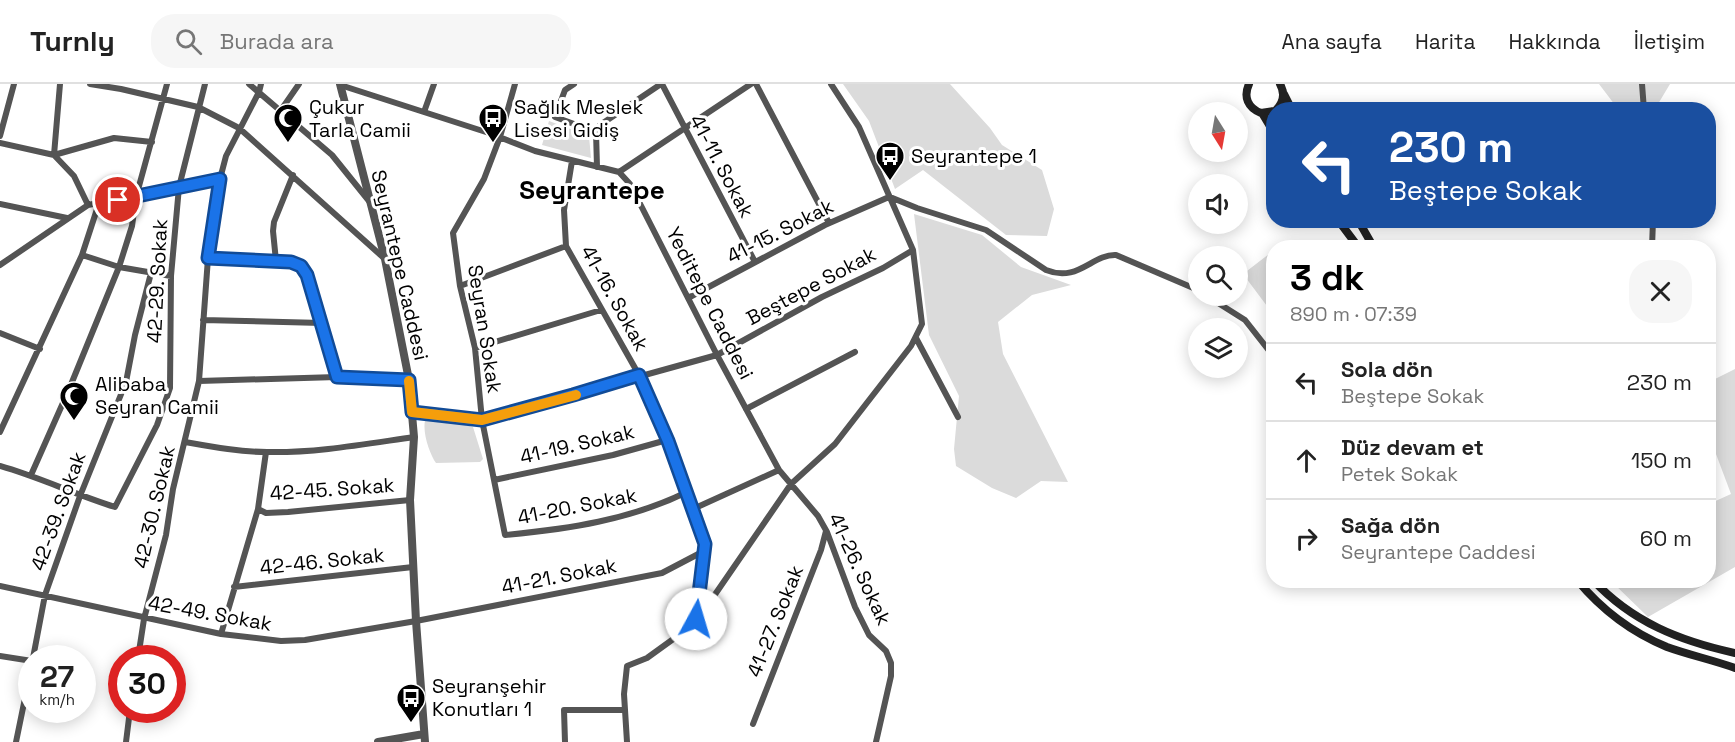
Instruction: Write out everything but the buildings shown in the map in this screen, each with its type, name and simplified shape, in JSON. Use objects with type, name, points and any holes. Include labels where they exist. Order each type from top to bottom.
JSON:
[{"type":"main road","points":[[1280,84],[1288,102]]},
{"type":"main road","points":[[1246,87],[1250,106],[1262,113],[1266,120]]},
{"type":"main road","points":[[1282,102],[1284,94]]},
{"type":"main road","points":[[1262,113],[1266,112]]},
{"type":"main road","points":[[1585,588],[1614,616],[1649,638],[1681,652],[1735,668]]},
{"type":"main road","points":[[1602,588],[1622,607],[1655,627],[1687,641],[1735,653]]},
{"type":"street","points":[[0,136],[14,84]]},
{"type":"street","points":[[60,84],[54,155],[74,176],[88,205]]},
{"type":"street","points":[[90,84],[119,86],[198,107],[238,128],[385,259]]},
{"type":"street","points":[[31,475],[119,267],[132,226],[136,197],[167,84]]},
{"type":"street","name":"42-29. Sokak","points":[[80,496],[115,507],[157,425],[170,388],[171,276],[179,187],[205,84]]},
{"type":"street","points":[[249,84],[332,155],[369,202]]},
{"type":"street","name":"42-30. Sokak","points":[[140,645],[144,619],[166,535],[173,489],[199,381],[208,258],[220,179],[226,156],[238,128],[259,92],[261,84]]},
{"type":"street","points":[[281,110],[299,84]]},
{"type":"street","points":[[340,84],[500,137],[535,151],[619,172],[751,84]]},
{"type":"street","name":"Seyrantepe Caddesi","points":[[340,84],[385,259],[409,380],[414,437],[410,500],[425,738]]},
{"type":"street","points":[[424,112],[434,84]]},
{"type":"street","name":"Seyran Sokak","points":[[506,535],[482,420],[475,348],[460,286],[453,233],[484,179],[500,137],[515,84]]},
{"type":"street","points":[[574,84],[565,90],[555,117],[596,132]]},
{"type":"street","points":[[597,167],[596,132],[600,125],[661,84]]},
{"type":"street","name":"41-11. Sokak","points":[[661,84],[755,262]]},
{"type":"street","points":[[756,84],[829,223]]},
{"type":"street","points":[[627,742],[625,710],[627,666],[647,658],[683,632],[696,619],[744,555],[792,484],[835,444],[911,346],[922,324],[913,250],[859,127],[831,84]]},
{"type":"street","points":[[1642,84],[1643,102]]},
{"type":"street","points":[[0,143],[54,155],[114,138],[152,142]]},
{"type":"street","name":"41-16. Sokak","points":[[572,161],[564,210],[566,246],[639,375],[667,440],[705,544],[696,619]]},
{"type":"street","name":"Yeditepe Caddesi","points":[[619,172],[630,184],[746,409],[780,470],[792,484]]},
{"type":"street","points":[[276,261],[274,222],[293,176]]},
{"type":"street","points":[[0,265],[88,205],[220,179]]},
{"type":"street","points":[[889,197],[986,230],[1046,270],[1056,274],[1086,268],[1108,255],[1116,255],[1188,286]]},
{"type":"street","name":"41-15. Sokak","points":[[688,298],[829,223],[889,197]]},
{"type":"street","points":[[0,432],[82,255],[99,202]]},
{"type":"street","points":[[0,204],[67,218]]},
{"type":"street","points":[[460,286],[566,246]]},
{"type":"street","name":"Beştepe Sokak","points":[[482,420],[717,355],[913,250]]},
{"type":"street","points":[[82,255],[119,267],[171,276]]},
{"type":"street","points":[[208,258],[291,262],[301,266],[307,275],[337,377]]},
{"type":"street","name":"42-39. Sokak","points":[[35,645],[45,595],[80,496],[126,382],[151,273]]},
{"type":"street","points":[[1223,306],[1245,320],[1266,347]]},
{"type":"street","points":[[475,348],[602,310]]},
{"type":"street","points":[[203,320],[322,323]]},
{"type":"street","points":[[0,333],[40,349]]},
{"type":"street","points":[[916,338],[958,417]]},
{"type":"street","points":[[746,409],[855,352]]},
{"type":"street","points":[[199,381],[337,377],[409,380]]},
{"type":"street","points":[[412,412],[482,420]]},
{"type":"street","points":[[186,442],[225,449],[296,452],[414,437]]},
{"type":"street","name":"41-19. Sokak","points":[[494,480],[613,455],[667,440]]},
{"type":"street","points":[[220,634],[258,509],[266,452]]},
{"type":"street","points":[[0,466],[31,475],[80,496]]},
{"type":"street","points":[[693,508],[780,470]]},
{"type":"street","name":"41-26. Sokak","points":[[792,484],[818,516],[826,530],[855,607],[869,635],[885,651],[891,663],[891,676],[876,742]]},
{"type":"street","name":"41-20. Sokak","points":[[506,535],[615,519],[645,510],[687,492]]},
{"type":"street","name":"42-45. Sokak","points":[[258,509],[266,513],[288,512],[410,500]]},
{"type":"street","name":"41-27. Sokak","points":[[753,723],[821,550],[826,530]]},
{"type":"street","name":"41-21. Sokak","points":[[416,621],[662,573],[704,551]]},
{"type":"street","name":"42-46. Sokak","points":[[234,587],[413,567]]},
{"type":"street","name":"42-49. Sokak","points":[[0,586],[144,619],[220,634],[281,642],[416,621]]},
{"type":"street","points":[[0,656],[18,659]]},
{"type":"street","points":[[565,742],[564,710],[625,710]]},
{"type":"street","name":"42-39. Sokak","points":[[16,742],[20,723]]},
{"type":"street","points":[[126,742],[128,723]]},
{"type":"street","points":[[378,742],[425,738]]},
{"type":"shaded area","points":[[843,84],[950,84],[990,128],[1002,145],[1042,170],[1054,209],[1047,236],[1006,235],[923,170],[895,189],[869,121]]},
{"type":"shaded area","points":[[1599,84],[1670,84],[1659,102],[1613,102]]},
{"type":"shaded area","points":[[549,121],[589,136],[591,158],[542,145]]},
{"type":"shaded area","points":[[914,214],[982,235],[1021,267],[1071,285],[1032,295],[998,322],[1003,354],[1068,482],[1041,481],[1016,498],[992,488],[956,466],[954,449],[959,396],[929,335]]},
{"type":"shaded area","points":[[1266,256],[1266,305],[1248,281],[1248,270]]},
{"type":"shaded area","points":[[1735,369],[1735,567],[1716,578],[1716,501],[1731,494],[1716,454],[1716,378]]},
{"type":"shaded area","points":[[427,415],[473,427],[483,459],[480,462],[436,463],[428,447],[425,433]]},
{"type":"shaded area","points":[[1618,588],[1698,588],[1648,617]]},
{"type":"slow traffic","points":[[409,381],[412,412],[482,420],[576,395]]},
{"type":"place","name":"Çukur Tarla Camii","points":[[288,144]]},
{"type":"place","name":"Sağlık Meslek Lisesi Gidiş","points":[[493,144]]},
{"type":"place","name":"Seyrantepe 1","points":[[890,182]]},
{"type":"place","name":"Alibaba Seyran Camii","points":[[74,422]]},
{"type":"place","name":"Seyranşehir Konutları 1","points":[[411,724]]},
{"type":"district","name":"Seyrantepe","points":[[592,190]]},
{"type":"route","points":[[118,200],[220,179],[208,258],[291,262],[301,266],[307,275],[337,377],[409,380],[412,412],[482,420],[639,375],[668,441],[705,544],[696,619]]}]
